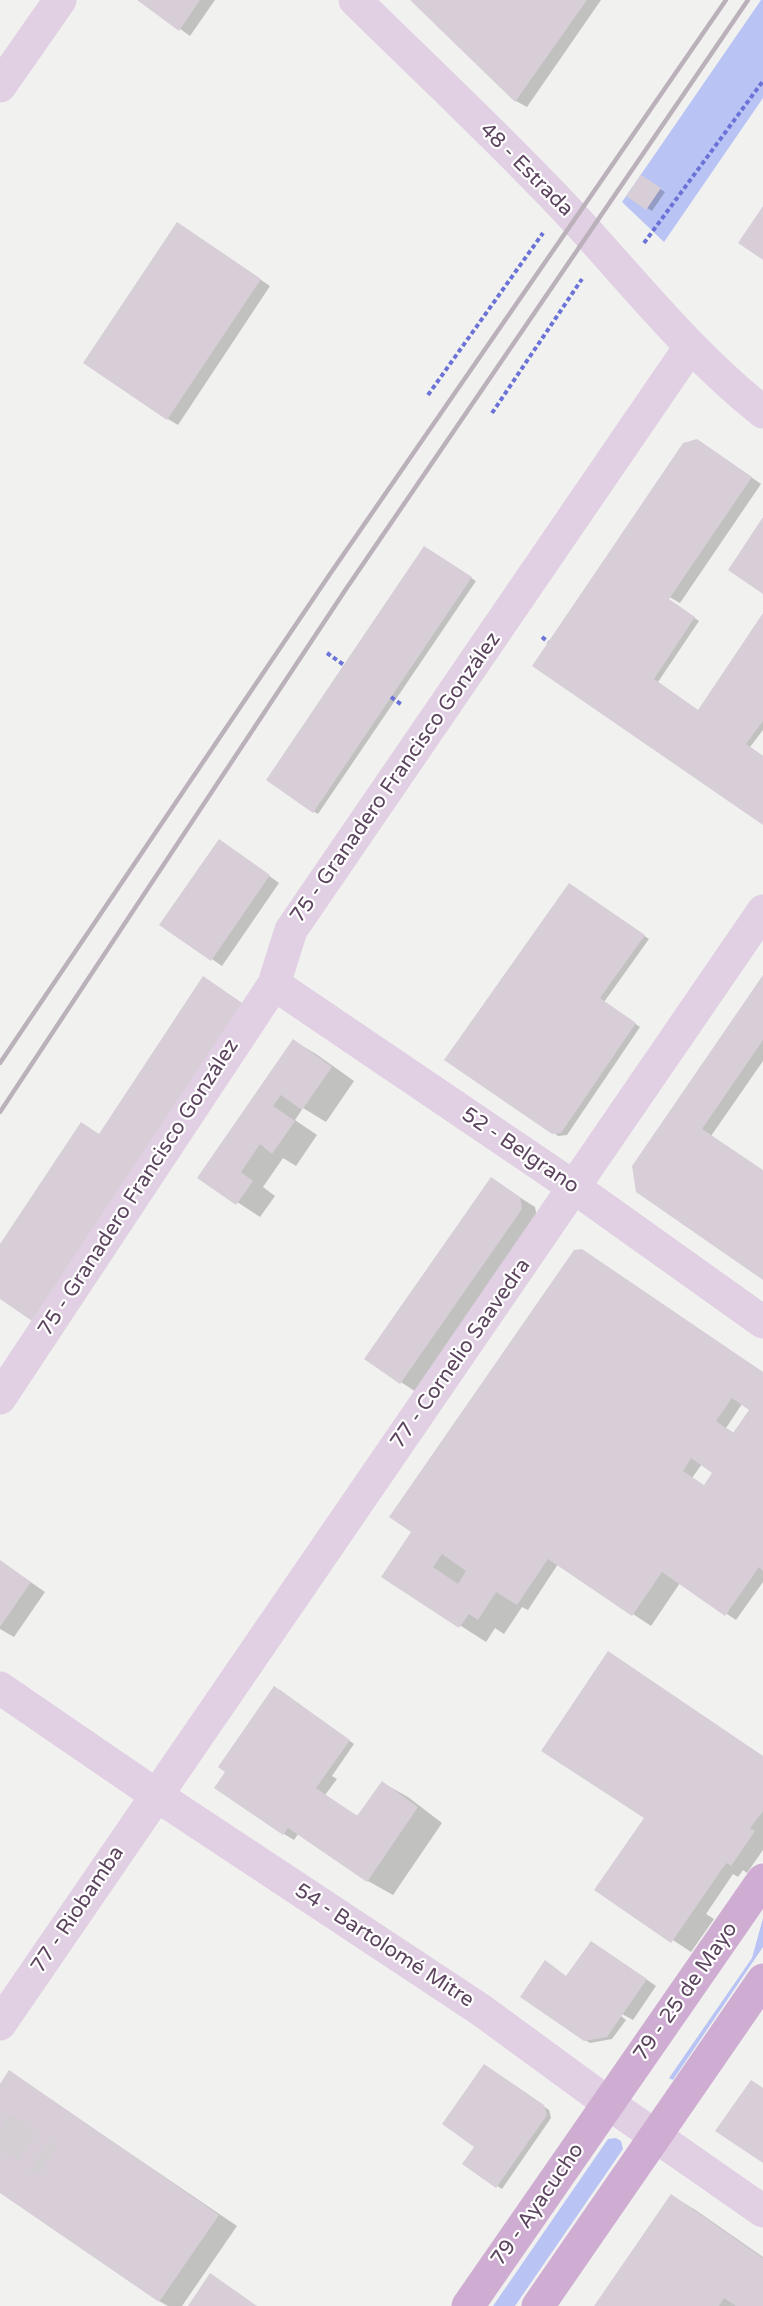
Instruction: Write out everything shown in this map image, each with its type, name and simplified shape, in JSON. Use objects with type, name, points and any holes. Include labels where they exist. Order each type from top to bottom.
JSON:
[{"type":"main road","name":"79 - 25 de Mayo","points":[[608,2103],[763,1880]]},
{"type":"main road","points":[[538,2306],[763,1980]]},
{"type":"main road","name":"79 - Ayacucho","points":[[468,2306],[608,2103]]},
{"type":"street","points":[[0,86],[60,0]]},
{"type":"street","name":"48 - Estrada","points":[[355,0],[562,205],[690,347],[729,385],[763,412]]},
{"type":"street","name":"75 - Granadero Francisco González","points":[[0,1398],[274,984],[291,930],[690,347]]},
{"type":"street","name":"77 - Cornelio Saavedra","points":[[156,1795],[575,1188],[763,911]]},
{"type":"street","name":"52 - Belgrano","points":[[274,984],[575,1188],[763,1322]]},
{"type":"street","name":"54 - Bartolomé Mitre","points":[[0,1688],[156,1795],[481,2010],[608,2103],[763,2211]]},
{"type":"street","name":"77 - Riobamba","points":[[0,2024],[156,1795]]},
{"type":"path","points":[[492,412],[612,261],[763,81]]},
{"type":"path","points":[[428,395],[562,205]]},
{"type":"path","points":[[542,637],[548,642]]},
{"type":"path","points":[[327,653],[344,665]]},
{"type":"shaded area","points":[[763,0],[763,98],[664,242],[622,202]]},
{"type":"shaded area","points":[[763,1918],[763,1947],[673,2080],[669,2078],[752,1958]]},
{"type":"shaded area","points":[[616,2138],[621,2141],[623,2149],[515,2306],[493,2306],[608,2139]]},
{"type":"building","points":[[137,0],[200,0],[179,31]]},
{"type":"building","points":[[410,0],[587,0],[515,102]]},
{"type":"building","points":[[641,175],[661,188],[646,210],[626,196]]},
{"type":"building","points":[[763,206],[763,260],[738,243]]},
{"type":"building","points":[[177,222],[261,279],[167,420],[83,363]]},
{"type":"building","points":[[697,439],[752,477],[669,599],[695,617],[654,679],[698,710],[763,613],[763,721],[746,744],[763,756],[763,825],[532,666],[683,443]]},
{"type":"building","points":[[763,517],[763,594],[728,570]]},
{"type":"building","points":[[424,546],[472,577],[313,813],[266,780]]},
{"type":"building","points":[[219,839],[270,875],[211,961],[159,925]]},
{"type":"building","points":[[569,883],[645,935],[600,998],[636,1023],[561,1133],[552,1134],[444,1060]]},
{"type":"building","points":[[763,975],[763,1040],[702,1129],[763,1170],[763,1280],[636,1192],[632,1166]]},
{"type":"building","points":[[203,976],[245,1005],[35,1323],[0,1299],[0,1244],[81,1122],[99,1134]]},
{"type":"building","points":[[293,1039],[332,1067],[302,1110],[281,1095],[273,1106],[295,1121],[272,1154],[260,1144],[241,1172],[253,1181],[236,1205],[197,1178]]},
{"type":"building","points":[[491,1177],[520,1197],[522,1209],[400,1384],[364,1359]]},
{"type":"building","points":[[582,1249],[763,1372],[763,1571],[759,1567],[725,1616],[662,1572],[632,1616],[548,1559],[517,1605],[496,1592],[478,1620],[469,1614],[459,1628],[381,1577],[411,1532],[389,1517],[574,1250]],"holes":[[[732,1398],[749,1410],[733,1433],[716,1421]],[[691,1458],[712,1473],[704,1485],[683,1471]],[[442,1554],[466,1571],[458,1584],[433,1567]]]},
{"type":"building","points":[[0,1560],[31,1582],[0,1627]]},
{"type":"building","points":[[608,1651],[763,1756],[763,1811],[750,1828],[755,1831],[731,1866],[727,1863],[722,1869],[671,1943],[594,1890],[644,1818],[541,1751]]},
{"type":"building","points":[[274,1686],[350,1740],[316,1788],[357,1816],[382,1781],[418,1807],[367,1882],[288,1828],[283,1835],[214,1788],[225,1772],[218,1767]]},
{"type":"building","points":[[591,1941],[647,1979],[607,2037],[584,2041],[520,1997],[545,1960],[566,1976]]},
{"type":"building","points":[[484,2064],[544,2105],[547,2115],[496,2188],[462,2164],[474,2147],[442,2124]]},
{"type":"building","points":[[9,2070],[219,2215],[159,2302],[0,2193],[0,2084]]},
{"type":"building","points":[[751,2080],[763,2088],[763,2163],[715,2131]]},
{"type":"building","points":[[671,2194],[763,2258],[763,2306],[736,2306],[724,2298],[719,2306],[594,2306]]},
{"type":"building","points":[[210,2273],[257,2306],[188,2306]]},
{"type":"tunnel","points":[[0,2128],[47,2161]]},
{"type":"railway","points":[[0,1063],[330,574],[726,0]]},
{"type":"railway","points":[[0,1112],[346,589],[748,0]]}]
